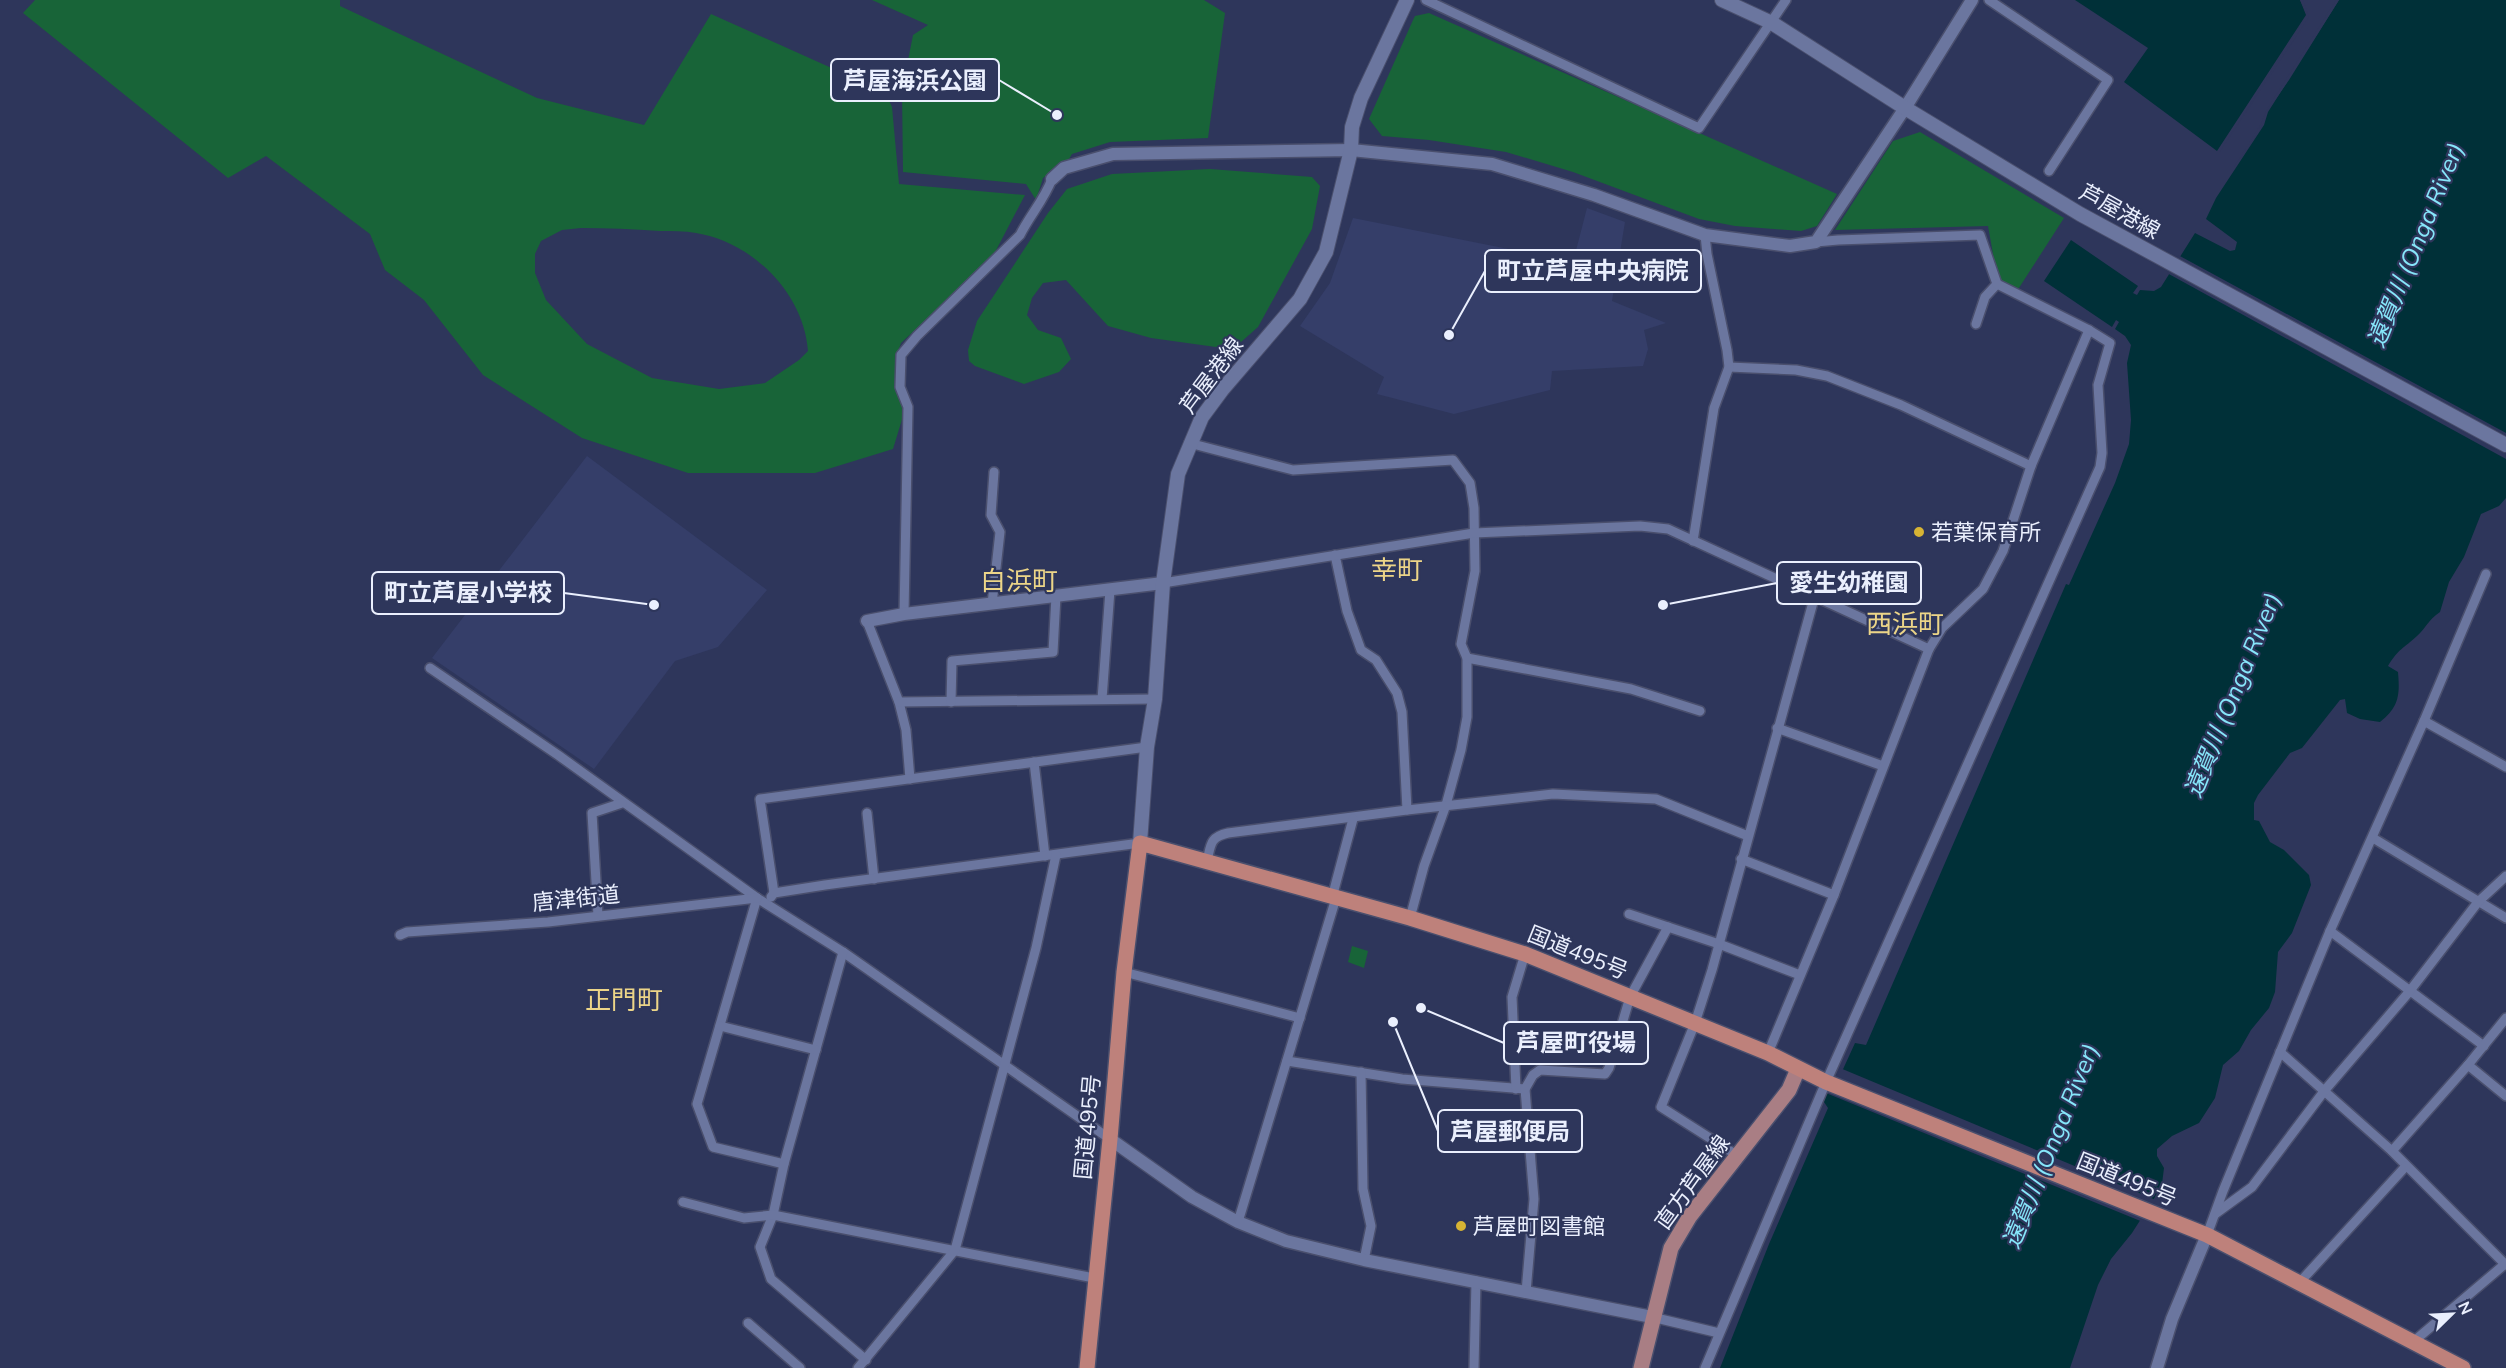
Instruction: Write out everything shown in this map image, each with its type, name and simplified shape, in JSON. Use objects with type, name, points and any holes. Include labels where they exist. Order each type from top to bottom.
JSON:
[{"type":"highway","name":"国道495号","points":[[1087,1368],[1124,972],[1140,843],[1410,918],[1525,954],[1768,1053],[1798,1070],[1827,1082],[2207,1235],[2463,1368]]},
{"type":"main road","name":"芦屋港線","points":[[1140,843],[1148,747],[1155,699],[1163,583],[1178,474],[1189,443],[1202,417],[1222,390],[1300,299],[1313,279],[1326,252],[1351,150],[1352,127],[1361,98],[1407,0]]},
{"type":"main road","name":"芦屋港線","points":[[1722,0],[1772,23],[1905,108],[2080,214],[2506,445]]},
{"type":"main road","name":"直方芦屋線","points":[[1641,1368],[1671,1248],[1690,1216],[1789,1090],[1798,1070]]},
{"type":"street","points":[[1426,0],[1699,128],[1786,0]]},
{"type":"street","points":[[1816,242],[1905,108],[1972,0]]},
{"type":"street","points":[[1989,0],[2108,80],[2049,171]]},
{"type":"street","points":[[904,614],[908,407],[900,387],[901,356],[917,336],[1020,235],[1029,217],[1044,199],[1052,179],[1064,168],[1113,154],[1351,150],[1492,164],[1594,195],[1705,235],[1790,246],[1838,240],[1980,235],[1997,284],[2089,330],[2110,343],[2098,385],[2102,453],[2100,467],[1827,1082],[1705,1368]]},
{"type":"street","points":[[1693,541],[1714,408],[1729,366],[1705,235]]},
{"type":"street","points":[[1976,324],[1985,297],[1997,284]]},
{"type":"street","points":[[1768,1053],[1834,895],[1929,649],[1942,628],[1983,589],[2002,551],[2031,466],[2089,330]]},
{"type":"street","points":[[1729,366],[1796,370],[1827,376],[1900,405],[2031,466]]},
{"type":"street","points":[[1189,443],[1293,470],[1453,460],[1470,483],[1475,571],[1461,644],[1467,658],[1467,717],[1461,750],[1446,805],[1424,866],[1410,918]]},
{"type":"street","points":[[992,604],[1000,532],[991,516],[994,472]]},
{"type":"street","points":[[910,779],[906,730],[899,702],[867,621],[904,614],[1163,583],[1474,533],[1640,526],[1668,529],[1929,649]]},
{"type":"street","points":[[1335,555],[1347,610],[1361,650],[1376,660],[1397,693],[1402,712],[1407,810]]},
{"type":"street","points":[[2157,1368],[2172,1319],[2330,931],[2424,722],[2486,574]]},
{"type":"street","points":[[1102,699],[1110,590]]},
{"type":"street","points":[[1738,1156],[1661,1107],[1695,1023],[1719,944],[1815,595]]},
{"type":"street","points":[[951,702],[952,661],[1053,652],[1056,596]]},
{"type":"street","points":[[1467,658],[1631,689],[1700,711]]},
{"type":"street","points":[[430,668],[558,755],[622,803],[761,900],[843,952],[1192,1197],[1238,1222],[1286,1241],[1364,1260],[1652,1317],[1719,1333]]},
{"type":"street","points":[[899,702],[1155,699]]},
{"type":"street","points":[[2424,722],[2506,767]]},
{"type":"street","points":[[1777,728],[1883,765]]},
{"type":"street","points":[[774,893],[760,799],[1148,747]]},
{"type":"street","points":[[1034,762],[1045,856]]},
{"type":"street","points":[[1207,861],[1212,841],[1217,836],[1446,805],[1553,794],[1656,798],[1748,836]]},
{"type":"street","points":[[598,916],[592,813],[622,803]]},
{"type":"street","points":[[867,813],[874,879]]},
{"type":"street","points":[[1238,1222],[1336,898],[1334,890],[1353,819]]},
{"type":"street","points":[[2373,838],[2506,918]]},
{"type":"street","points":[[784,1164],[713,1147],[697,1104],[761,900],[774,893],[1140,843]]},
{"type":"street","points":[[858,1368],[955,1250],[1036,948],[1056,855]]},
{"type":"street","points":[[1741,859],[1834,895]]},
{"type":"street","points":[[2214,1214],[2252,1187],[2325,1090],[2409,992],[2478,902],[2506,876]]},
{"type":"street","name":"唐津街道","points":[[400,935],[407,932],[548,922],[761,900]]},
{"type":"street","points":[[1629,914],[1719,944],[1800,975]]},
{"type":"street","points":[[1520,1089],[1540,1070],[1605,1074],[1610,1068],[1630,997],[1668,927]]},
{"type":"street","points":[[2330,931],[2484,1046]]},
{"type":"street","points":[[843,952],[784,1164],[773,1215],[760,1247],[771,1279],[866,1360]]},
{"type":"street","points":[[1525,954],[1512,997],[1520,1089],[1534,1199],[1526,1292]]},
{"type":"street","points":[[1124,972],[1300,1018]]},
{"type":"street","points":[[2392,1151],[2506,1018]]},
{"type":"street","points":[[720,1026],[816,1050]]},
{"type":"street","points":[[2280,1052],[2392,1151],[2506,1265],[2413,1342]]},
{"type":"street","points":[[1287,1061],[1402,1079],[1520,1089]]},
{"type":"street","points":[[2468,1065],[2506,1096]]},
{"type":"street","points":[[1360,1072],[1363,1189],[1371,1226],[1364,1260]]},
{"type":"street","points":[[2300,1282],[2406,1166]]},
{"type":"street","points":[[683,1202],[744,1218],[773,1215],[1094,1278]]},
{"type":"street","points":[[1474,1368],[1476,1281]]},
{"type":"street","points":[[748,1323],[800,1368]]},
{"type":"shaded area","points":[[1587,208],[1625,222],[1612,301],[1666,323],[1644,330],[1648,349],[1643,366],[1552,371],[1550,390],[1454,414],[1377,394],[1384,377],[1300,326],[1330,283],[1353,218],[1573,262]]},
{"type":"shaded area","points":[[587,456],[767,590],[718,647],[675,661],[594,769],[432,658]]},
{"type":"green space","points":[[35,0],[340,0],[340,6],[537,98],[644,125],[711,14],[885,92],[892,107],[899,184],[1025,195],[992,258],[901,343],[895,360],[904,413],[893,449],[815,473],[688,473],[582,438],[483,375],[424,300],[385,270],[370,234],[266,156],[228,178],[23,13]],"holes":[[[581,228],[692,232],[717,238],[737,247],[772,274],[786,291],[797,310],[808,351],[799,360],[765,383],[719,389],[652,378],[587,344],[546,300],[535,273],[535,254],[541,241],[562,230]]]},
{"type":"green space","points":[[872,0],[1204,0],[1225,13],[1208,138],[1110,142],[1072,154],[1069,159],[1043,178],[1036,200],[1026,184],[903,172],[902,91],[913,35],[928,25]]},
{"type":"green space","points":[[1429,13],[1837,194],[1817,226],[1801,231],[1735,226],[1699,219],[1573,172],[1506,152],[1429,140],[1382,136],[1369,119],[1415,16]]},
{"type":"green space","points":[[1920,132],[2064,218],[2017,291],[1998,282],[1988,226],[1835,230],[1893,141]]},
{"type":"green space","points":[[1210,169],[1312,177],[1320,186],[1312,229],[1258,327],[1241,342],[1223,348],[1151,338],[1108,326],[1066,280],[1043,283],[1032,298],[1027,315],[1038,330],[1061,338],[1071,359],[1059,372],[1024,384],[975,366],[969,361],[968,350],[977,321],[1048,213],[1067,189],[1112,174]]},
{"type":"green space","points":[[1352,946],[1368,951],[1364,968],[1348,962]]},
{"type":"water","points":[[2075,0],[2300,0],[2306,15],[2217,151],[2124,82],[2148,48]]},
{"type":"water","name":"遠賀川 (Onga River)","points":[[2339,0],[2506,0],[2506,498],[2499,506],[2481,514],[2464,557],[2449,582],[2440,612],[2398,652],[2388,666],[2398,672],[2399,680],[2397,700],[2391,711],[2380,722],[2360,719],[2347,713],[2345,699],[2340,700],[2302,748],[2290,753],[2258,795],[2254,803],[2254,820],[2259,821],[2270,842],[2284,850],[2309,875],[2311,885],[2292,933],[2278,952],[2275,992],[2269,1008],[2251,1030],[2239,1051],[2223,1065],[2215,1098],[2199,1123],[2172,1136],[2157,1149],[2157,1156],[2164,1168],[2162,1184],[2132,1233],[2111,1259],[2098,1285],[2070,1368],[1720,1368],[1769,1244],[1828,1108],[1818,1093],[1825,1073],[1839,1078],[1855,1043],[1866,1045],[2066,584],[2069,585],[2115,483],[2129,444],[2131,420],[2127,363],[2131,345],[2125,336],[2115,329],[2119,322],[2116,320],[2112,327],[2044,281],[2071,240],[2138,286],[2133,293],[2137,295],[2140,290],[2154,291],[2161,287],[2195,233],[2230,251],[2235,250],[2237,242],[2206,219],[2216,198],[2264,125],[2268,112]]},
{"type":"pier","points":[[2300,0],[2303,0],[2309,17],[2219,153],[2307,15]]},
{"type":"pier","points":[[2336,0],[2339,0],[2234,167],[2261,124],[2266,111]]},
{"type":"pier","points":[[2178,255],[2506,433],[2506,459],[2167,273]]},
{"type":"pier","points":[[1840,1068],[2156,1200],[2143,1222],[1821,1091],[1828,1071],[1838,1075]]},
{"type":"place","name":"芦屋海浜公園","points":[[1057,115]]},
{"type":"place","name":"町立芦屋中央病院","points":[[1449,335]]},
{"type":"place","name":"若葉保育所","points":[[1919,532]]},
{"type":"place","name":"町立芦屋小学校","points":[[654,605]]},
{"type":"place","name":"愛生幼稚園","points":[[1663,605]]},
{"type":"place","name":"芦屋町役場","points":[[1421,1008]]},
{"type":"place","name":"芦屋郵便局","points":[[1393,1022]]},
{"type":"place","name":"芦屋町図書館","points":[[1461,1226]]},
{"type":"district","name":"幸町","points":[[1397,570]]},
{"type":"district","name":"白浜町","points":[[1019,581]]},
{"type":"district","name":"西浜町","points":[[1905,624]]},
{"type":"district","name":"正門町","points":[[624,1000]]}]
